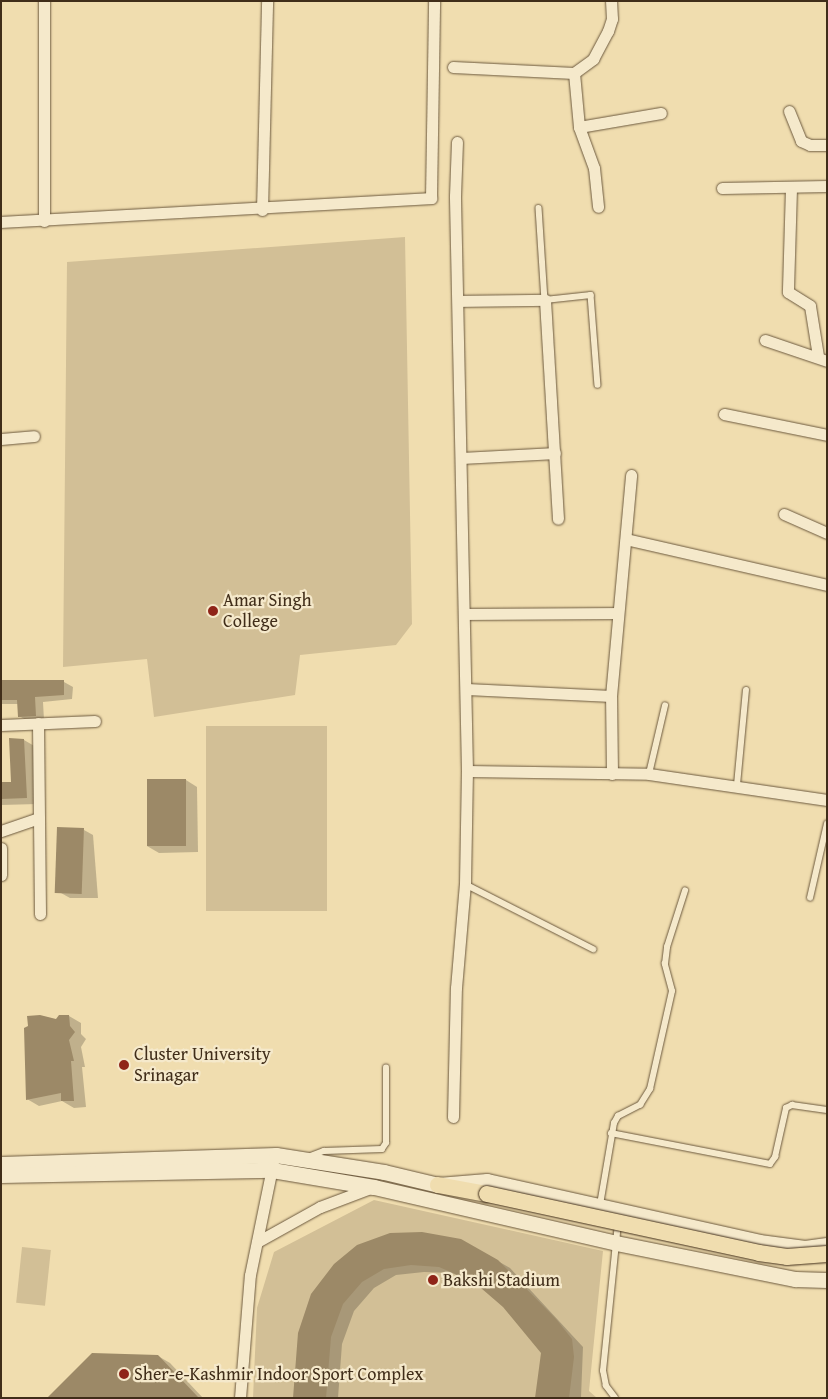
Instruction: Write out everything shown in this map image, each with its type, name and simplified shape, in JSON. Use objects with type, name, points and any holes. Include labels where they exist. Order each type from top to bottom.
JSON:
[{"type":"main road","points":[[438,1185],[787,1258],[827,1254]]},
{"type":"street","points":[[44,1],[44,221]]},
{"type":"street","points":[[262,210],[267,1]]},
{"type":"street","points":[[1,222],[262,210],[431,198],[434,1]]},
{"type":"street","points":[[453,68],[574,73],[593,59],[608,31],[612,19],[611,1]]},
{"type":"street","points":[[574,73],[579,127],[594,168],[598,207]]},
{"type":"street","points":[[789,111],[801,141],[810,145],[827,144]]},
{"type":"street","points":[[579,127],[661,112]]},
{"type":"street","points":[[453,1117],[456,988],[465,884],[467,772],[466,614],[458,300],[457,142]]},
{"type":"street","points":[[722,188],[827,186]]},
{"type":"street","points":[[791,188],[788,292],[810,306],[822,359]]},
{"type":"street","points":[[458,300],[545,300],[558,518]]},
{"type":"street","points":[[765,340],[822,359]]},
{"type":"street","points":[[724,414],[827,435]]},
{"type":"street","points":[[1,439],[34,436]]},
{"type":"street","points":[[462,458],[555,453]]},
{"type":"street","points":[[612,774],[612,696],[617,613],[631,475]]},
{"type":"street","points":[[784,514],[827,533]]},
{"type":"street","points":[[626,539],[827,585]]},
{"type":"street","points":[[466,614],[617,613]]},
{"type":"street","points":[[467,689],[612,696]]},
{"type":"street","points":[[1,725],[95,721]]},
{"type":"street","points":[[38,723],[40,914]]},
{"type":"street","points":[[467,772],[649,774],[737,785],[827,800]]},
{"type":"street","points":[[1,831],[39,818]]},
{"type":"street","points":[[1,848],[1,875]]},
{"type":"street","points":[[240,1398],[250,1275],[276,1154]]},
{"type":"street","points":[[1,1164],[276,1154],[307,1158],[438,1185],[487,1181],[759,1242],[805,1248],[827,1245]]},
{"type":"street","points":[[1,1175],[272,1170],[374,1187],[616,1243],[795,1279],[827,1280]]},
{"type":"street","points":[[258,1242],[320,1207],[374,1187]]},
{"type":"lane","points":[[538,208],[545,300],[591,295],[598,385]]},
{"type":"lane","points":[[737,785],[746,690]]},
{"type":"lane","points":[[649,774],[665,706]]},
{"type":"lane","points":[[810,898],[827,824]]},
{"type":"lane","points":[[820,855],[827,858]]},
{"type":"lane","points":[[465,884],[593,949]]},
{"type":"lane","points":[[600,1205],[611,1133],[618,1116],[640,1104],[650,1089],[672,991],[665,964],[667,947],[685,891]]},
{"type":"lane","points":[[307,1158],[319,1152],[382,1149],[386,1143],[386,1068]]},
{"type":"lane","points":[[611,1133],[770,1164],[776,1158],[786,1108],[792,1105],[827,1110]]},
{"type":"lane","points":[[615,1398],[606,1386],[603,1371],[620,1210]]},
{"type":"shaded area","points":[[405,237],[412,624],[396,645],[300,655],[295,695],[154,717],[147,659],[63,667],[67,262]]},
{"type":"shaded area","points":[[206,726],[327,726],[327,911],[206,911]]},
{"type":"shaded area","name":"Bakshi Stadium","points":[[374,1200],[603,1251],[589,1391],[597,1398],[253,1398],[257,1308],[274,1252]]},
{"type":"shaded area","points":[[22,1247],[51,1250],[45,1306],[16,1303]]},
{"type":"building","points":[[1,680],[64,680],[64,695],[35,697],[36,716],[18,717],[17,700],[1,700]]},
{"type":"building","points":[[9,738],[24,739],[27,798],[1,799],[1,782],[11,782]]},
{"type":"building","points":[[147,779],[186,779],[186,846],[147,846]]},
{"type":"building","points":[[57,827],[84,828],[82,894],[55,893]]},
{"type":"building","points":[[40,1015],[56,1019],[59,1015],[69,1015],[70,1026],[75,1032],[69,1040],[74,1061],[71,1061],[74,1101],[61,1101],[61,1093],[26,1100],[24,1028],[28,1026],[27,1016]]},
{"type":"building","points":[[422,1232],[461,1239],[498,1260],[556,1319],[572,1339],[574,1357],[569,1398],[535,1398],[541,1353],[503,1307],[474,1282],[439,1267],[411,1265],[384,1269],[362,1282],[343,1304],[331,1337],[326,1398],[293,1398],[298,1333],[311,1294],[334,1264],[357,1245],[390,1233]]},
{"type":"building","name":"Sher-e-Kashmir Indoor Sport Complex","points":[[92,1353],[158,1355],[199,1398],[47,1398]]},
{"type":"place","name":"Amar Singh College","points":[[213,611]]},
{"type":"place","name":"Cluster University Srinagar","points":[[124,1065]]},
{"type":"place","name":"Bakshi Stadium","points":[[433,1280]]},
{"type":"place","name":"Sher-e-Kashmir Indoor Sport Complex","points":[[124,1374]]}]
